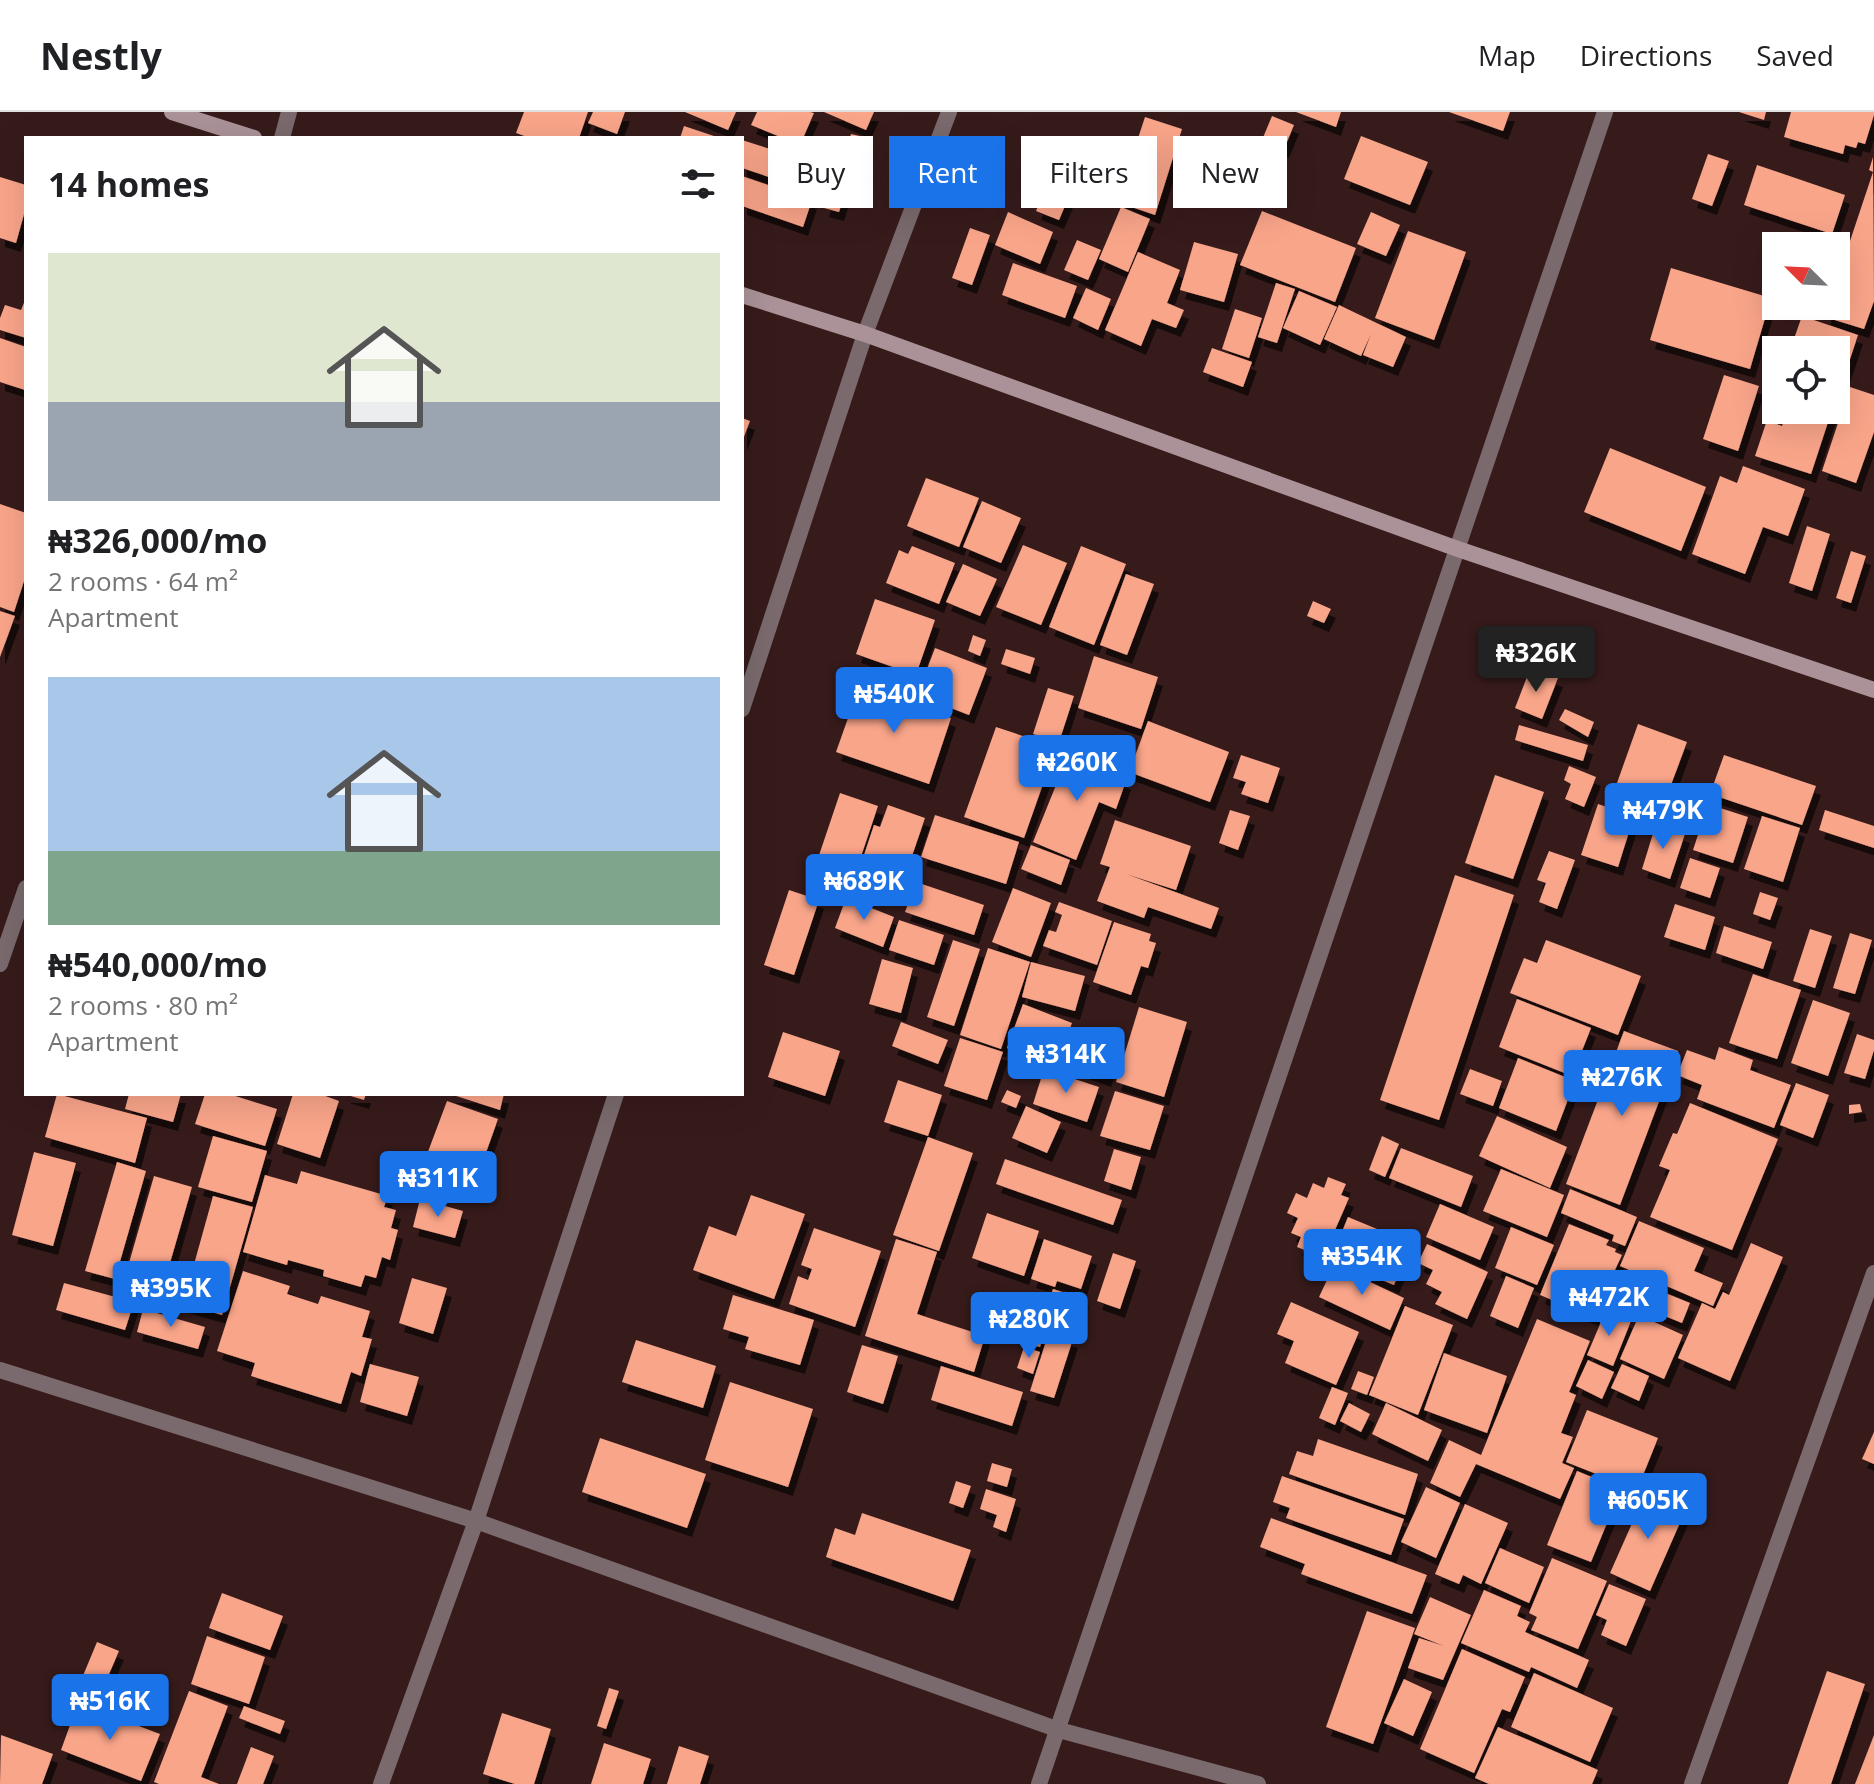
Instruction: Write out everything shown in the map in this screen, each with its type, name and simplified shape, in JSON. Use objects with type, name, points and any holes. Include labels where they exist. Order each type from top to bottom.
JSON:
[{"type":"main road","points":[[172,112],[248,136]]},
{"type":"main road","points":[[744,296],[865,334],[1455,548],[1874,690]]},
{"type":"street","points":[[283,136],[289,112]]},
{"type":"street","points":[[744,703],[865,334],[949,112]]},
{"type":"street","points":[[1039,1784],[1605,112]]},
{"type":"street","points":[[0,964],[24,894]]},
{"type":"street","points":[[381,1784],[476,1521],[615,1096]]},
{"type":"street","points":[[1692,1784],[1874,1273]]},
{"type":"street","points":[[0,1370],[476,1521],[1059,1730],[1258,1784]]},
{"type":"building","points":[[524,112],[588,112],[580,136],[524,136],[516,133]]},
{"type":"building","points":[[593,112],[625,112],[617,134],[588,123]]},
{"type":"building","points":[[685,112],[736,112],[728,130]]},
{"type":"building","points":[[757,112],[814,113],[804,136],[778,136],[751,125]]},
{"type":"building","points":[[824,112],[874,112],[866,130]]},
{"type":"building","points":[[1296,112],[1341,112],[1336,127]]},
{"type":"building","points":[[1449,112],[1510,112],[1503,131]]},
{"type":"building","points":[[1739,112],[1766,112],[1764,120]]},
{"type":"building","points":[[1791,112],[1874,112],[1874,115],[1865,144],[1858,142],[1856,148],[1845,145],[1843,154],[1784,137]]},
{"type":"building","points":[[1272,116],[1294,125],[1287,142],[1287,136],[1264,136]]},
{"type":"building","points":[[1145,117],[1182,129],[1180,136],[1173,136],[1173,158],[1155,215],[1135,208],[1157,208],[1157,136],[1139,136]]},
{"type":"building","points":[[684,126],[714,136],[681,136]]},
{"type":"building","points":[[1361,136],[1428,162],[1410,205],[1344,179]]},
{"type":"building","points":[[744,141],[768,148],[768,177],[744,169]]},
{"type":"building","points":[[1708,154],[1729,161],[1712,206],[1692,199]]},
{"type":"building","points":[[1873,157],[1874,301],[1864,329],[1835,320],[1850,320],[1850,241],[1873,172],[1869,170]]},
{"type":"building","points":[[1757,165],[1845,195],[1833,232],[1744,205]]},
{"type":"building","points":[[0,177],[24,184],[24,214],[16,243],[0,238]]},
{"type":"building","points":[[744,177],[768,185],[768,208],[809,208],[803,227],[744,207]]},
{"type":"building","points":[[1037,208],[1064,208],[1059,220],[1036,211]]},
{"type":"building","points":[[1121,208],[1150,219],[1128,272],[1099,259]]},
{"type":"building","points":[[1262,211],[1356,248],[1335,302],[1240,265]]},
{"type":"building","points":[[1008,212],[1053,232],[1040,264],[995,245]]},
{"type":"building","points":[[1371,212],[1400,225],[1386,256],[1357,244]]},
{"type":"building","points":[[970,228],[990,235],[972,285],[952,278]]},
{"type":"building","points":[[1408,231],[1466,252],[1434,340],[1375,318]]},
{"type":"building","points":[[1077,240],[1101,250],[1088,280],[1064,270]]},
{"type":"building","points":[[1194,242],[1238,254],[1224,302],[1180,290]]},
{"type":"building","points":[[1138,252],[1180,270],[1167,303],[1184,310],[1176,328],[1152,319],[1141,346],[1105,330]]},
{"type":"building","points":[[1013,263],[1077,286],[1065,318],[1002,295]]},
{"type":"building","points":[[1671,268],[1762,295],[1762,320],[1764,320],[1750,369],[1650,340]]},
{"type":"building","points":[[1276,283],[1295,289],[1277,343],[1258,337]]},
{"type":"building","points":[[1086,288],[1111,299],[1098,330],[1073,318]]},
{"type":"building","points":[[1299,291],[1337,307],[1320,345],[1283,328]]},
{"type":"building","points":[[24,303],[24,337],[0,330],[5,305],[21,310]]},
{"type":"building","points":[[1339,305],[1406,337],[1393,367],[1363,355],[1371,334],[1361,356],[1324,339]]},
{"type":"building","points":[[1235,309],[1262,318],[1249,358],[1222,349]]},
{"type":"building","points":[[1801,320],[1814,320],[1858,335],[1850,359],[1850,336],[1795,336]]},
{"type":"building","points":[[0,338],[24,346],[24,390],[0,382]]},
{"type":"building","points":[[1212,348],[1252,362],[1243,387],[1203,372]]},
{"type":"building","points":[[1724,375],[1759,386],[1738,451],[1703,439]]},
{"type":"building","points":[[1850,387],[1874,395],[1874,432],[1856,483],[1822,471],[1838,424],[1850,424]]},
{"type":"building","points":[[744,419],[750,421],[744,437]]},
{"type":"building","points":[[1766,424],[1827,424],[1811,474],[1755,456]]},
{"type":"building","points":[[1610,448],[1706,487],[1681,551],[1584,512]]},
{"type":"building","points":[[1743,466],[1805,489],[1788,536],[1763,527],[1745,574],[1692,554],[1720,476],[1737,483]]},
{"type":"building","points":[[926,478],[979,498],[959,547],[907,526]]},
{"type":"building","points":[[982,501],[1021,518],[1001,563],[963,547]]},
{"type":"building","points":[[0,504],[24,512],[24,581],[14,612],[0,607]]},
{"type":"building","points":[[1807,526],[1830,534],[1812,591],[1789,583]]},
{"type":"building","points":[[1023,545],[1067,563],[1041,625],[996,607]]},
{"type":"building","points":[[912,546],[955,563],[939,604],[886,583],[899,550],[908,554]]},
{"type":"building","points":[[1081,546],[1126,564],[1094,645],[1049,627]]},
{"type":"building","points":[[1851,551],[1866,556],[1851,603],[1836,598]]},
{"type":"building","points":[[963,564],[997,579],[980,616],[946,602]]},
{"type":"building","points":[[1126,574],[1154,584],[1127,655],[1100,645]]},
{"type":"building","points":[[875,599],[935,620],[912,686],[889,678],[893,667],[856,654]]},
{"type":"building","points":[[1313,601],[1331,609],[1324,623],[1307,616]]},
{"type":"building","points":[[0,611],[15,616],[0,657]]},
{"type":"building","points":[[973,635],[986,640],[980,656],[968,651]]},
{"type":"building","points":[[935,648],[987,668],[969,715],[917,695]]},
{"type":"building","points":[[1006,649],[1035,658],[1030,674],[1001,664]]},
{"type":"building","points":[[1094,656],[1158,677],[1141,729],[1078,708]]},
{"type":"building","points":[[1530,669],[1558,678],[1542,719],[1515,708]]},
{"type":"building","points":[[859,687],[951,718],[929,784],[836,752]]},
{"type":"building","points":[[1048,688],[1074,696],[1059,742],[1033,734]]},
{"type":"building","points":[[1565,709],[1594,722],[1588,737],[1559,720]]},
{"type":"building","points":[[1148,721],[1229,752],[1210,802],[1129,772]]},
{"type":"building","points":[[1638,724],[1687,742],[1665,801],[1617,783]]},
{"type":"building","points":[[1519,725],[1588,745],[1583,761],[1515,740]]},
{"type":"building","points":[[996,727],[1056,747],[1024,838],[964,817]]},
{"type":"building","points":[[1071,748],[1114,765],[1110,775],[1126,781],[1116,809],[1099,802],[1076,860],[1033,842]]},
{"type":"building","points":[[1241,755],[1280,768],[1268,803],[1241,794],[1246,782],[1233,778]]},
{"type":"building","points":[[1724,755],[1816,786],[1802,825],[1710,794]]},
{"type":"building","points":[[1569,766],[1596,777],[1584,807],[1565,799],[1571,784],[1564,780]]},
{"type":"building","points":[[1495,775],[1544,792],[1513,879],[1465,863]]},
{"type":"building","points":[[840,793],[878,806],[849,892],[811,879]]},
{"type":"building","points":[[1598,804],[1634,816],[1618,867],[1581,855]]},
{"type":"building","points":[[1708,804],[1748,817],[1733,863],[1693,850]]},
{"type":"building","points":[[888,805],[925,818],[900,891],[863,878],[869,860],[863,858],[874,825],[880,827]]},
{"type":"building","points":[[1230,810],[1250,816],[1238,850],[1219,843]]},
{"type":"building","points":[[1825,810],[1874,826],[1874,848],[1819,830]]},
{"type":"building","points":[[935,815],[1019,842],[1006,884],[921,857]]},
{"type":"building","points":[[1762,816],[1800,828],[1783,882],[1744,869]]},
{"type":"building","points":[[1115,820],[1191,846],[1176,890],[1126,874],[1219,908],[1211,929],[1148,907],[1144,918],[1097,901],[1110,867],[1100,864]]},
{"type":"building","points":[[1656,824],[1685,834],[1670,879],[1642,869]]},
{"type":"building","points":[[1031,845],[1070,860],[1061,885],[1021,869]]},
{"type":"building","points":[[1549,851],[1575,860],[1557,909],[1539,902],[1546,883],[1537,880]]},
{"type":"building","points":[[1690,858],[1720,868],[1710,898],[1680,888]]},
{"type":"building","points":[[1455,875],[1514,895],[1439,1120],[1380,1100]]},
{"type":"building","points":[[916,882],[984,905],[974,935],[905,912]]},
{"type":"building","points":[[1013,888],[1051,903],[1031,957],[992,942]]},
{"type":"building","points":[[789,890],[819,900],[794,975],[764,965]]},
{"type":"building","points":[[1760,892],[1778,898],[1770,920],[1753,914]]},
{"type":"building","points":[[846,898],[894,917],[883,947],[835,928]]},
{"type":"building","points":[[1059,902],[1112,921],[1097,965],[1043,946],[1049,930],[1056,932],[1062,915],[1055,912]]},
{"type":"building","points":[[1675,904],[1715,917],[1705,950],[1664,937]]},
{"type":"building","points":[[899,920],[944,935],[934,965],[889,950]]},
{"type":"building","points":[[1114,922],[1151,934],[1149,941],[1156,943],[1148,968],[1141,966],[1131,995],[1093,982]]},
{"type":"building","points":[[1724,926],[1772,942],[1763,969],[1716,953]]},
{"type":"building","points":[[1810,929],[1832,936],[1815,988],[1793,981]]},
{"type":"building","points":[[1850,933],[1872,940],[1855,994],[1833,988]]},
{"type":"building","points":[[953,940],[980,949],[954,1026],[927,1017]]},
{"type":"building","points":[[1546,940],[1641,976],[1618,1035],[1510,993],[1524,958],[1537,963]]},
{"type":"building","points":[[988,948],[1030,962],[1001,1049],[960,1035]]},
{"type":"building","points":[[882,959],[913,968],[901,1013],[869,1004]]},
{"type":"building","points":[[1031,962],[1085,976],[1075,1011],[1022,997]]},
{"type":"building","points":[[1753,974],[1801,990],[1777,1059],[1729,1043]]},
{"type":"building","points":[[1517,999],[1591,1028],[1572,1076],[1499,1047]]},
{"type":"building","points":[[1813,1000],[1850,1013],[1828,1076],[1791,1063]]},
{"type":"building","points":[[1023,1004],[1072,1023],[1056,1066],[1007,1048]]},
{"type":"building","points":[[1139,1007],[1187,1022],[1164,1097],[1116,1082]]},
{"type":"building","points":[[901,1022],[948,1040],[938,1064],[892,1046]]},
{"type":"building","points":[[1624,1031],[1678,1051],[1620,1205],[1566,1184]]},
{"type":"building","points":[[783,1032],[840,1051],[825,1096],[768,1077]]},
{"type":"building","points":[[1078,1032],[1118,1046],[1106,1078],[1067,1064]]},
{"type":"building","points":[[1857,1034],[1874,1040],[1865,1079],[1844,1073]]},
{"type":"building","points":[[960,1038],[1003,1052],[987,1100],[944,1086]]},
{"type":"building","points":[[1719,1047],[1753,1060],[1750,1070],[1791,1085],[1774,1128],[1697,1099],[1702,1085],[1677,1075],[1687,1050],[1715,1060]]},
{"type":"building","points":[[1518,1058],[1575,1081],[1556,1131],[1499,1108]]},
{"type":"building","points":[[1044,1069],[1099,1087],[1087,1122],[1033,1104]]},
{"type":"building","points":[[1470,1069],[1502,1081],[1493,1106],[1460,1094]]},
{"type":"building","points":[[898,1080],[942,1095],[928,1136],[884,1122]]},
{"type":"building","points":[[1796,1083],[1829,1095],[1813,1138],[1780,1125]]},
{"type":"building","points":[[1007,1090],[1021,1096],[1016,1108],[1001,1102]]},
{"type":"building","points":[[1115,1091],[1164,1106],[1150,1150],[1100,1136]]},
{"type":"building","points":[[56,1096],[147,1118],[135,1163],[45,1137]]},
{"type":"building","points":[[128,1096],[180,1096],[173,1122],[125,1109]]},
{"type":"building","points":[[204,1096],[235,1096],[277,1109],[265,1146],[195,1124]]},
{"type":"building","points":[[292,1096],[325,1096],[339,1101],[320,1158],[277,1144]]},
{"type":"building","points":[[456,1096],[504,1096],[500,1110]]},
{"type":"building","points":[[447,1101],[498,1119],[478,1175],[426,1157]]},
{"type":"building","points":[[1690,1103],[1778,1139],[1732,1250],[1650,1217],[1670,1170],[1659,1166]]},
{"type":"building","points":[[1860,1104],[1862,1112],[1849,1114],[1849,1105]]},
{"type":"building","points":[[1026,1106],[1061,1122],[1047,1153],[1012,1138]]},
{"type":"building","points":[[1497,1116],[1567,1147],[1550,1188],[1479,1156]]},
{"type":"building","points":[[213,1136],[267,1151],[252,1202],[198,1187]]},
{"type":"building","points":[[1382,1136],[1399,1144],[1385,1177],[1369,1170]]},
{"type":"building","points":[[928,1137],[973,1153],[939,1251],[893,1235]]},
{"type":"building","points":[[1401,1148],[1473,1176],[1461,1207],[1389,1178]]},
{"type":"building","points":[[1114,1149],[1141,1157],[1131,1190],[1104,1181]]},
{"type":"building","points":[[34,1152],[76,1163],[53,1246],[12,1235]]},
{"type":"building","points":[[1005,1159],[1122,1200],[1113,1225],[996,1184]]},
{"type":"building","points":[[117,1162],[146,1171],[115,1279],[85,1271]]},
{"type":"building","points":[[1501,1169],[1564,1195],[1547,1237],[1483,1211]]},
{"type":"building","points":[[301,1171],[388,1196],[384,1207],[396,1210],[391,1228],[398,1230],[390,1260],[382,1257],[376,1278],[365,1275],[361,1287],[323,1276],[324,1270],[288,1260],[287,1265],[243,1252],[265,1175],[297,1184]]},
{"type":"building","points":[[154,1176],[192,1187],[163,1287],[125,1277]]},
{"type":"building","points":[[1328,1177],[1346,1184],[1341,1195],[1349,1198],[1328,1246],[1322,1243],[1317,1255],[1297,1247],[1301,1237],[1291,1233],[1298,1218],[1287,1213],[1296,1193],[1307,1198],[1313,1183],[1324,1188]]},
{"type":"building","points":[[1570,1189],[1637,1217],[1625,1246],[1612,1241],[1614,1235],[1561,1213]]},
{"type":"building","points":[[751,1195],[805,1214],[774,1299],[693,1270],[709,1226],[736,1236]]},
{"type":"building","points":[[213,1196],[253,1207],[222,1315],[183,1304]]},
{"type":"building","points":[[420,1199],[463,1211],[455,1238],[413,1227]]},
{"type":"building","points":[[1440,1204],[1494,1227],[1480,1260],[1426,1237]]},
{"type":"building","points":[[987,1213],[1039,1231],[1024,1276],[972,1258]]},
{"type":"building","points":[[1348,1217],[1411,1243],[1394,1285],[1331,1259]]},
{"type":"building","points":[[1639,1221],[1704,1248],[1694,1271],[1723,1283],[1713,1306],[1620,1266]]},
{"type":"building","points":[[1569,1224],[1609,1240],[1606,1245],[1622,1255],[1614,1272],[1690,1303],[1682,1323],[1606,1292],[1596,1318],[1540,1295]]},
{"type":"building","points":[[1511,1227],[1554,1245],[1537,1285],[1495,1268]]},
{"type":"building","points":[[814,1228],[881,1251],[855,1327],[789,1304],[798,1276],[808,1280],[812,1269],[801,1265]]},
{"type":"building","points":[[896,1239],[937,1252],[917,1314],[985,1336],[974,1372],[865,1336]]},
{"type":"building","points":[[1044,1239],[1092,1256],[1081,1289],[1057,1281],[1055,1287],[1031,1279]]},
{"type":"building","points":[[1751,1243],[1783,1257],[1730,1381],[1678,1358],[1702,1303],[1715,1309],[1723,1292],[1729,1295]]},
{"type":"building","points":[[1427,1244],[1488,1272],[1467,1319],[1435,1304],[1442,1292],[1426,1284],[1433,1270],[1418,1263]]},
{"type":"building","points":[[1113,1253],[1136,1261],[1120,1309],[1097,1301]]},
{"type":"building","points":[[1334,1265],[1404,1298],[1390,1330],[1319,1297]]},
{"type":"building","points":[[243,1271],[290,1286],[287,1294],[318,1304],[321,1296],[370,1311],[362,1337],[372,1339],[361,1376],[351,1372],[341,1404],[251,1376],[255,1363],[217,1351]]},
{"type":"building","points":[[1506,1276],[1534,1288],[1518,1328],[1490,1316]]},
{"type":"building","points":[[412,1278],[447,1288],[433,1334],[399,1323]]},
{"type":"building","points":[[64,1283],[134,1302],[125,1330],[56,1310]]},
{"type":"building","points":[[1053,1289],[1084,1299],[1075,1323],[1045,1313]]},
{"type":"building","points":[[733,1295],[814,1320],[800,1365],[745,1349],[749,1337],[723,1329]]},
{"type":"building","points":[[1291,1302],[1359,1332],[1336,1385],[1285,1363],[1294,1341],[1277,1334]]},
{"type":"building","points":[[1405,1306],[1453,1325],[1418,1415],[1369,1395]]},
{"type":"building","points":[[143,1309],[205,1327],[198,1349],[137,1332]]},
{"type":"building","points":[[1606,1310],[1631,1321],[1613,1366],[1587,1355]]},
{"type":"building","points":[[1639,1315],[1683,1335],[1664,1379],[1620,1359]]},
{"type":"building","points":[[1537,1319],[1590,1341],[1569,1392],[1576,1395],[1561,1433],[1573,1437],[1562,1463],[1574,1468],[1560,1499],[1476,1464],[1460,1497],[1430,1483],[1449,1440],[1481,1455]]},
{"type":"building","points":[[1036,1321],[1047,1324],[1040,1347],[1028,1344]]},
{"type":"building","points":[[1049,1332],[1073,1339],[1054,1398],[1030,1391]]},
{"type":"building","points":[[636,1340],[716,1366],[703,1408],[622,1382]]},
{"type":"building","points":[[862,1345],[898,1356],[883,1404],[847,1392]]},
{"type":"building","points":[[1024,1347],[1040,1352],[1033,1374],[1017,1368]]},
{"type":"building","points":[[1444,1353],[1507,1376],[1487,1433],[1424,1410]]},
{"type":"building","points":[[1588,1360],[1614,1372],[1602,1399],[1576,1386]]},
{"type":"building","points":[[370,1364],[419,1377],[407,1416],[360,1402]]},
{"type":"building","points":[[1622,1364],[1649,1376],[1639,1401],[1611,1388]]},
{"type":"building","points":[[941,1366],[1023,1392],[1012,1426],[931,1400]]},
{"type":"building","points":[[1358,1371],[1374,1377],[1367,1395],[1351,1389]]},
{"type":"building","points":[[730,1382],[813,1409],[788,1487],[705,1460]]},
{"type":"building","points":[[1332,1387],[1348,1393],[1335,1425],[1319,1418]]},
{"type":"building","points":[[1349,1403],[1370,1414],[1361,1432],[1340,1421]]},
{"type":"building","points":[[1386,1403],[1442,1430],[1428,1461],[1372,1434]]},
{"type":"building","points":[[1587,1410],[1658,1438],[1637,1490],[1566,1462]]},
{"type":"building","points":[[1874,1432],[1874,1464],[1862,1459]]},
{"type":"building","points":[[600,1438],[706,1474],[687,1528],[582,1492]]},
{"type":"building","points":[[1318,1439],[1418,1474],[1405,1515],[1289,1474],[1297,1451],[1313,1456]]},
{"type":"building","points":[[992,1463],[1012,1469],[1007,1487],[987,1481]]},
{"type":"building","points":[[1577,1471],[1621,1489],[1591,1562],[1547,1545]]},
{"type":"building","points":[[1282,1476],[1404,1519],[1391,1555],[1286,1518],[1290,1508],[1273,1502]]},
{"type":"building","points":[[956,1481],[971,1486],[963,1508],[949,1503]]},
{"type":"building","points":[[1426,1487],[1460,1503],[1436,1558],[1401,1542]]},
{"type":"building","points":[[986,1489],[1016,1499],[1006,1532],[993,1527],[997,1515],[980,1509]]},
{"type":"building","points":[[1646,1492],[1686,1509],[1650,1591],[1610,1573]]},
{"type":"building","points":[[1465,1504],[1508,1523],[1481,1584],[1463,1575],[1459,1584],[1435,1574]]},
{"type":"building","points":[[862,1513],[971,1550],[953,1601],[826,1557],[835,1528],[855,1535]]},
{"type":"building","points":[[1271,1518],[1427,1575],[1412,1614],[1301,1574],[1305,1564],[1260,1547]]},
{"type":"building","points":[[1500,1548],[1544,1567],[1529,1603],[1485,1583]]},
{"type":"building","points":[[1552,1558],[1607,1581],[1578,1649],[1531,1630],[1537,1617],[1529,1613]]},
{"type":"building","points":[[1609,1584],[1646,1599],[1626,1646],[1601,1635],[1607,1620],[1596,1615]]},
{"type":"building","points":[[1484,1590],[1521,1606],[1517,1616],[1530,1622],[1525,1632],[1589,1660],[1577,1688],[1531,1667],[1529,1672],[1461,1643]]},
{"type":"building","points":[[222,1593],[283,1616],[270,1650],[209,1628]]},
{"type":"building","points":[[1430,1597],[1471,1615],[1443,1680],[1408,1668],[1419,1638],[1444,1646],[1414,1634]]},
{"type":"building","points":[[1367,1611],[1415,1628],[1373,1744],[1326,1727]]},
{"type":"building","points":[[207,1636],[265,1657],[249,1704],[191,1684]]},
{"type":"building","points":[[97,1642],[119,1651],[96,1704],[75,1695]]},
{"type":"building","points":[[1462,1649],[1525,1677],[1510,1712],[1502,1709],[1474,1773],[1420,1749]]},
{"type":"building","points":[[1827,1671],[1865,1684],[1831,1784],[1788,1784]]},
{"type":"building","points":[[1534,1673],[1613,1708],[1590,1762],[1511,1727]]},
{"type":"building","points":[[1404,1679],[1432,1692],[1413,1736],[1384,1723]]},
{"type":"building","points":[[609,1688],[619,1691],[606,1729],[597,1726]]},
{"type":"building","points":[[189,1691],[228,1706],[201,1777],[219,1784],[159,1784],[154,1782]]},
{"type":"building","points":[[78,1703],[160,1734],[141,1781],[61,1750]]},
{"type":"building","points":[[244,1706],[285,1721],[280,1734],[239,1718]]},
{"type":"building","points":[[502,1713],[551,1729],[534,1784],[515,1784],[483,1774]]},
{"type":"building","points":[[1498,1727],[1598,1770],[1592,1784],[1489,1784],[1475,1778]]},
{"type":"building","points":[[1,1735],[53,1754],[42,1784],[0,1784]]},
{"type":"building","points":[[1874,1735],[1874,1784],[1855,1784]]},
{"type":"building","points":[[604,1743],[651,1759],[643,1784],[591,1784]]},
{"type":"building","points":[[679,1746],[709,1756],[700,1784],[667,1784]]},
{"type":"building","points":[[251,1747],[274,1756],[263,1784],[237,1784]]}]
